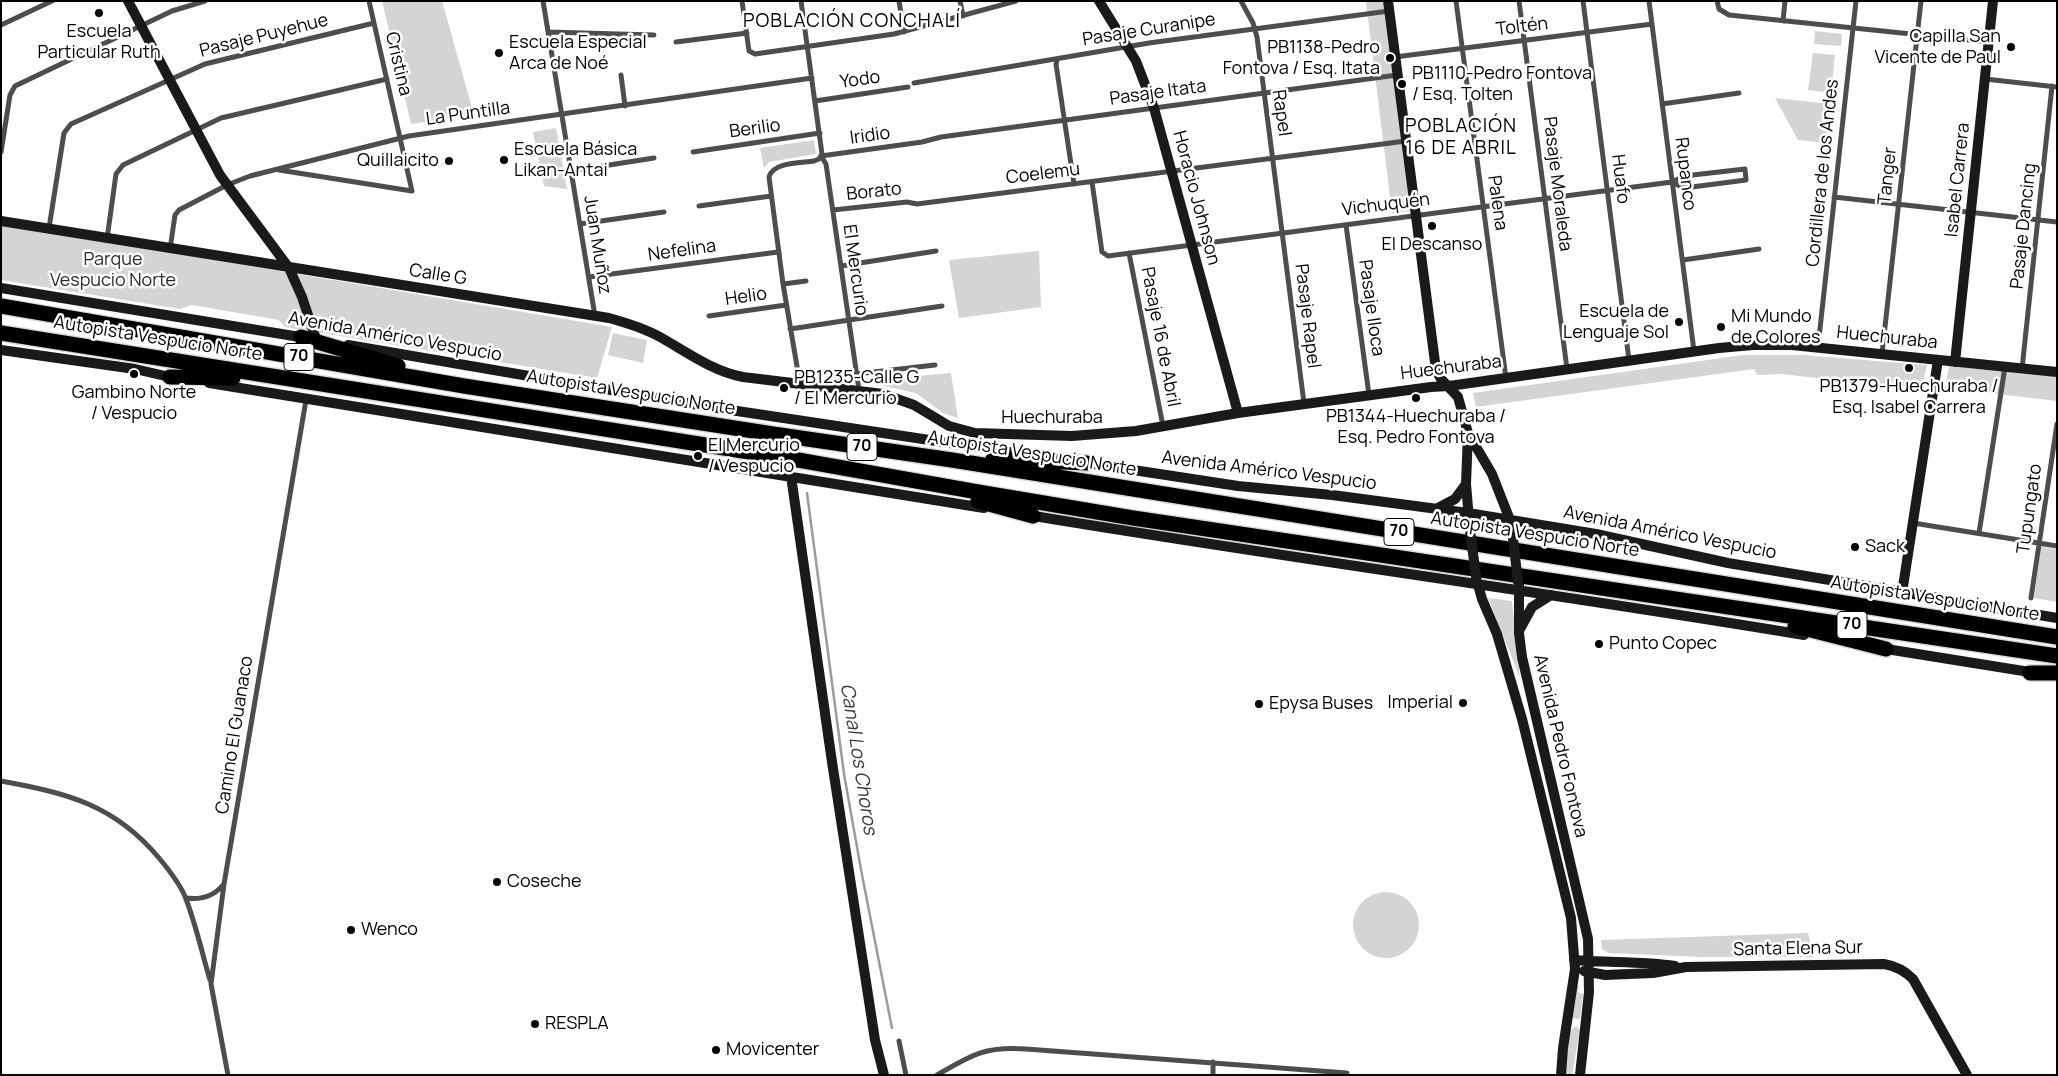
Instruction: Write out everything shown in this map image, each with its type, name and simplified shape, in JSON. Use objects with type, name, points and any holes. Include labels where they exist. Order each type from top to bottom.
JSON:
[{"type":"highway","name":"Autopista Vespucio Norte","points":[[1,306],[464,386],[952,460],[2057,637]]},
{"type":"highway","name":"Autopista Vespucio Norte","points":[[1,333],[875,472],[978,492],[1133,518],[1716,606],[1987,644],[2057,656]]},
{"type":"highway","points":[[309,338],[464,386]]},
{"type":"highway","points":[[170,377],[288,379]]},
{"type":"highway","points":[[952,460],[1004,459],[1087,463]]},
{"type":"highway","points":[[875,472],[1034,516]]},
{"type":"highway","points":[[1716,606],[1886,649]]},
{"type":"highway","points":[[2030,672],[2057,675]]},
{"type":"street","points":[[1,25],[52,1]]},
{"type":"street","points":[[128,1],[227,185],[289,268],[307,311],[309,338]]},
{"type":"street","points":[[1,152],[10,94],[15,86],[172,11],[205,1]]},
{"type":"street","name":"Cristina","points":[[275,170],[412,191],[402,138],[369,1]]},
{"type":"street","name":"Juan Muñoz","points":[[543,1],[595,316]]},
{"type":"street","points":[[742,1],[751,53],[756,54],[904,32],[1016,1]]},
{"type":"street","name":"El Mercurio","points":[[801,1],[823,151],[821,156],[826,164],[859,390]]},
{"type":"street","points":[[899,1],[904,32]]},
{"type":"street","points":[[960,1],[963,16]]},
{"type":"street","name":"Horacio Johnson","points":[[1100,1],[1143,76],[1154,108],[1238,412]]},
{"type":"street","name":"Rapel","points":[[1241,1],[1255,29],[1282,233]]},
{"type":"street","name":"Palena","points":[[1456,1],[1506,378]]},
{"type":"street","name":"Pasaje Moraleda","points":[[1519,1],[1567,369]]},
{"type":"street","name":"Huafo","points":[[1584,1],[1629,360]]},
{"type":"street","name":"Rupanco","points":[[1649,1],[1694,351]]},
{"type":"street","points":[[1717,1],[1720,10],[1729,15],[1989,42]]},
{"type":"street","points":[[1783,21],[1785,1]]},
{"type":"street","name":"Cordillera de los Andes","points":[[1818,347],[1856,1]]},
{"type":"street","name":"Tanger","points":[[1882,354],[1921,1]]},
{"type":"street","name":"Isabel Carrera","points":[[1955,362],[1993,1]]},
{"type":"street","name":"Pasaje Curanipe","points":[[914,83],[1149,43],[1255,29],[1388,6]]},
{"type":"street","name":"Avenida Pedro Fontova","points":[[1388,6],[1436,366],[1441,379],[1458,397],[1468,434],[1492,474],[1512,525],[1519,586],[1519,633],[1522,657],[1586,924],[1590,973],[1586,1032],[1580,1075]]},
{"type":"street","name":"Pasaje Puyehue","points":[[49,228],[66,128],[70,124],[170,81],[194,68],[374,23]]},
{"type":"street","name":"Toltén","points":[[1395,58],[1652,24]]},
{"type":"street","points":[[548,32],[654,35]]},
{"type":"street","points":[[676,42],[747,34]]},
{"type":"street","points":[[1057,60],[1056,64],[1074,184]]},
{"type":"street","points":[[621,75],[625,106]]},
{"type":"street","name":"Pasaje Itata","points":[[922,142],[941,137],[1397,75]]},
{"type":"street","name":"La Puntilla","points":[[170,249],[177,212],[227,185],[250,176],[402,138],[812,78]]},
{"type":"street","points":[[107,239],[116,174],[119,168],[215,120],[387,79]]},
{"type":"street","points":[[1985,79],[2055,87]]},
{"type":"street","name":"Yodo","points":[[816,100],[908,87]]},
{"type":"street","name":"Pasaje Dancing","points":[[2022,369],[2055,87]]},
{"type":"street","points":[[1662,104],[1740,93]]},
{"type":"street","name":"Berilio","points":[[693,152],[820,133]]},
{"type":"street","name":"Coelemu","points":[[917,204],[1406,141]]},
{"type":"street","name":"Iridio","points":[[821,156],[922,142]]},
{"type":"street","points":[[800,384],[786,304],[768,177],[773,169],[814,161],[821,156]]},
{"type":"street","points":[[571,170],[654,158]]},
{"type":"street","name":"Vichuquén","points":[[1092,182],[1101,249],[1108,256],[1672,182],[1684,176],[1745,169],[1746,180],[1684,188],[1672,182]]},
{"type":"street","points":[[699,206],[771,196]]},
{"type":"street","points":[[1834,198],[2057,222]]},
{"type":"street","name":"Borato","points":[[833,210],[907,202],[917,204]]},
{"type":"street","points":[[580,224],[664,212]]},
{"type":"street","name":"Calle G","points":[[1,221],[595,316],[623,322],[646,330],[724,372],[800,384],[859,390]]},
{"type":"street","name":"Pasaje Iloca","points":[[1346,224],[1369,395]]},
{"type":"street","name":"Pasaje Rapel","points":[[1282,233],[1304,403]]},
{"type":"street","points":[[1683,260],[1759,249]]},
{"type":"street","points":[[841,266],[936,251]]},
{"type":"street","name":"Nefelina","points":[[589,277],[778,252]]},
{"type":"street","name":"Pasaje 16 de Abril","points":[[1129,253],[1163,426]]},
{"type":"street","points":[[783,284],[806,281]]},
{"type":"street","name":"Avenida Américo Vespucio","points":[[1,288],[309,338],[704,406],[1238,486],[1332,494],[1436,509],[1469,518],[1512,525],[1596,534],[1728,562],[2057,618]]},
{"type":"street","name":"Helio","points":[[709,316],[786,304]]},
{"type":"street","points":[[790,328],[848,318],[942,306]]},
{"type":"street","name":"Huechuraba","points":[[859,390],[896,397],[914,405],[949,426],[975,433],[1072,436],[1114,434],[1238,412],[1449,386],[1694,351],[1754,345],[1818,347],[2057,372]]},
{"type":"street","points":[[1,350],[135,369],[170,377],[306,400],[1309,560],[1519,586],[1551,595],[2030,672]]},
{"type":"street","points":[[1902,593],[1938,360]]},
{"type":"street","points":[[856,374],[935,365]]},
{"type":"street","points":[[1979,533],[2005,367]]},
{"type":"street","name":"Camino El Guanaco","points":[[228,1075],[212,984],[224,884],[306,400]]},
{"type":"street","name":"Tupungato","points":[[2031,598],[2057,424]]},
{"type":"street","name":"Avenida Pedro Fontova","points":[[1468,434],[1466,484],[1477,580],[1497,634],[1522,718],[1567,899],[1573,937],[1574,964],[1561,1075]]},
{"type":"street","points":[[791,476],[836,790],[875,1040],[884,1075]]},
{"type":"street","points":[[1436,509],[1455,499],[1466,484]]},
{"type":"street","points":[[1913,523],[2057,546]]},
{"type":"street","points":[[1519,633],[1532,607],[1551,595]]},
{"type":"street","points":[[1,781],[44,788],[75,798],[118,820],[154,851],[186,898],[212,984]]},
{"type":"street","points":[[186,898],[206,897],[216,892],[224,884]]},
{"type":"street","name":"Santa Elena Sur","points":[[1574,964],[1590,961],[1654,963],[1686,968]]},
{"type":"street","name":"Santa Elena Sur","points":[[1574,964],[1590,973],[1605,975],[1653,973],[1686,968],[1884,964],[1894,966],[1908,974],[1917,986],[1967,1075]]},
{"type":"street","points":[[1566,1028],[1577,1023],[1586,1032]]},
{"type":"street","points":[[899,1041],[906,1075]]},
{"type":"street","points":[[936,1075],[974,1055],[994,1048],[1213,1062],[1347,1073]]},
{"type":"street","points":[[1213,1062],[1213,1075]]},
{"type":"green space","points":[[382,1],[442,1],[474,115],[411,124]]},
{"type":"green space","points":[[1366,1],[1383,1],[1410,211],[1392,213]]},
{"type":"green space","points":[[1815,31],[1842,34],[1841,46],[1814,44]]},
{"type":"green space","points":[[1813,53],[1835,55],[1831,93],[1808,90]]},
{"type":"green space","points":[[1775,98],[1830,104],[1826,143],[1798,140]]},
{"type":"green space","points":[[556,128],[567,189],[544,186],[533,132]]},
{"type":"green space","points":[[814,140],[816,154],[769,162],[764,168],[760,148]]},
{"type":"green space","name":"Parque Vespucio Norte","points":[[1,224],[612,327],[597,378],[285,327],[279,320],[192,305],[180,309],[1,280]]},
{"type":"green space","points":[[1039,251],[1041,307],[959,318],[949,260]]},
{"type":"green space","points":[[613,333],[647,340],[643,363],[608,355]]},
{"type":"green space","points":[[1743,355],[1802,355],[1927,365],[1921,390],[1781,374],[1757,375],[1754,369],[1476,407],[1473,393]]},
{"type":"green space","points":[[1949,366],[2057,376],[2057,401],[1945,388]]},
{"type":"green space","points":[[951,373],[958,418],[943,413],[916,393],[861,381]]},
{"type":"green space","points":[[2041,547],[2057,549],[2057,602],[2034,598]]},
{"type":"green space","points":[[1488,598],[1512,601],[1520,678]]},
{"type":"green space","points":[[1386,892],[1399,894],[1414,907],[1417,912],[1419,925],[1417,938],[1404,953],[1399,956],[1386,958],[1373,956],[1358,943],[1355,938],[1353,925],[1355,912],[1368,897],[1373,894]]},
{"type":"green space","points":[[1808,933],[1814,957],[1701,957],[1608,953],[1602,949],[1601,940]]},
{"type":"green space","points":[[1576,985],[1579,986],[1578,992],[1583,994],[1580,1019],[1571,1018]]},
{"type":"green space","points":[[1576,1026],[1580,1030],[1572,1075],[1566,1075],[1569,1034]]},
{"type":"waterway","name":"Canal Los Choros","points":[[807,493],[844,774],[892,1028]]},
{"type":"place","name":"Escuela Particular Ruth","points":[[99,13]]},
{"type":"place","name":"Capilla San Vicente de Paul","points":[[2011,47]]},
{"type":"place","name":"Escuela Especial Arca de Noé","points":[[499,53]]},
{"type":"place","name":"PB1138-Pedro Fontova / Esq. Itata","points":[[1390,58]]},
{"type":"place","name":"PB1110-Pedro Fontova / Esq. Tolten","points":[[1402,84]]},
{"type":"place","name":"Escuela Básica Likan-Antai","points":[[504,160]]},
{"type":"place","name":"Quillaicito","points":[[449,161]]},
{"type":"place","name":"El Descanso","points":[[1432,226]]},
{"type":"place","name":"Escuela de Lenguaje Sol","points":[[1679,322]]},
{"type":"place","name":"Mi Mundo de Colores","points":[[1721,327]]},
{"type":"place","name":"PB1379-Huechuraba / Esq. Isabel Carrera","points":[[1909,368]]},
{"type":"place","name":"Gambino Norte / Vespucio","points":[[134,374]]},
{"type":"place","name":"PB1235-Calle G / El Mercurio","points":[[784,388]]},
{"type":"place","name":"PB1344-Huechuraba / Esq. Pedro Fontova","points":[[1416,398]]},
{"type":"place","name":"El Mercurio / Vespucio","points":[[698,456]]},
{"type":"place","name":"Sack","points":[[1855,547]]},
{"type":"place","name":"Punto Copec","points":[[1599,644]]},
{"type":"place","name":"Imperial","points":[[1463,703]]},
{"type":"place","name":"Epysa Buses","points":[[1259,704]]},
{"type":"place","name":"Coseche","points":[[497,882]]},
{"type":"place","name":"Wenco","points":[[351,930]]},
{"type":"place","name":"RESPLA","points":[[535,1024]]},
{"type":"place","name":"Movicenter","points":[[716,1050]]},
{"type":"district","name":"POBLACIÓN CONCHALÍ","points":[[852,22]]},
{"type":"district","name":"POBLACIÓN 16 DE ABRIL","points":[[1461,138]]}]
